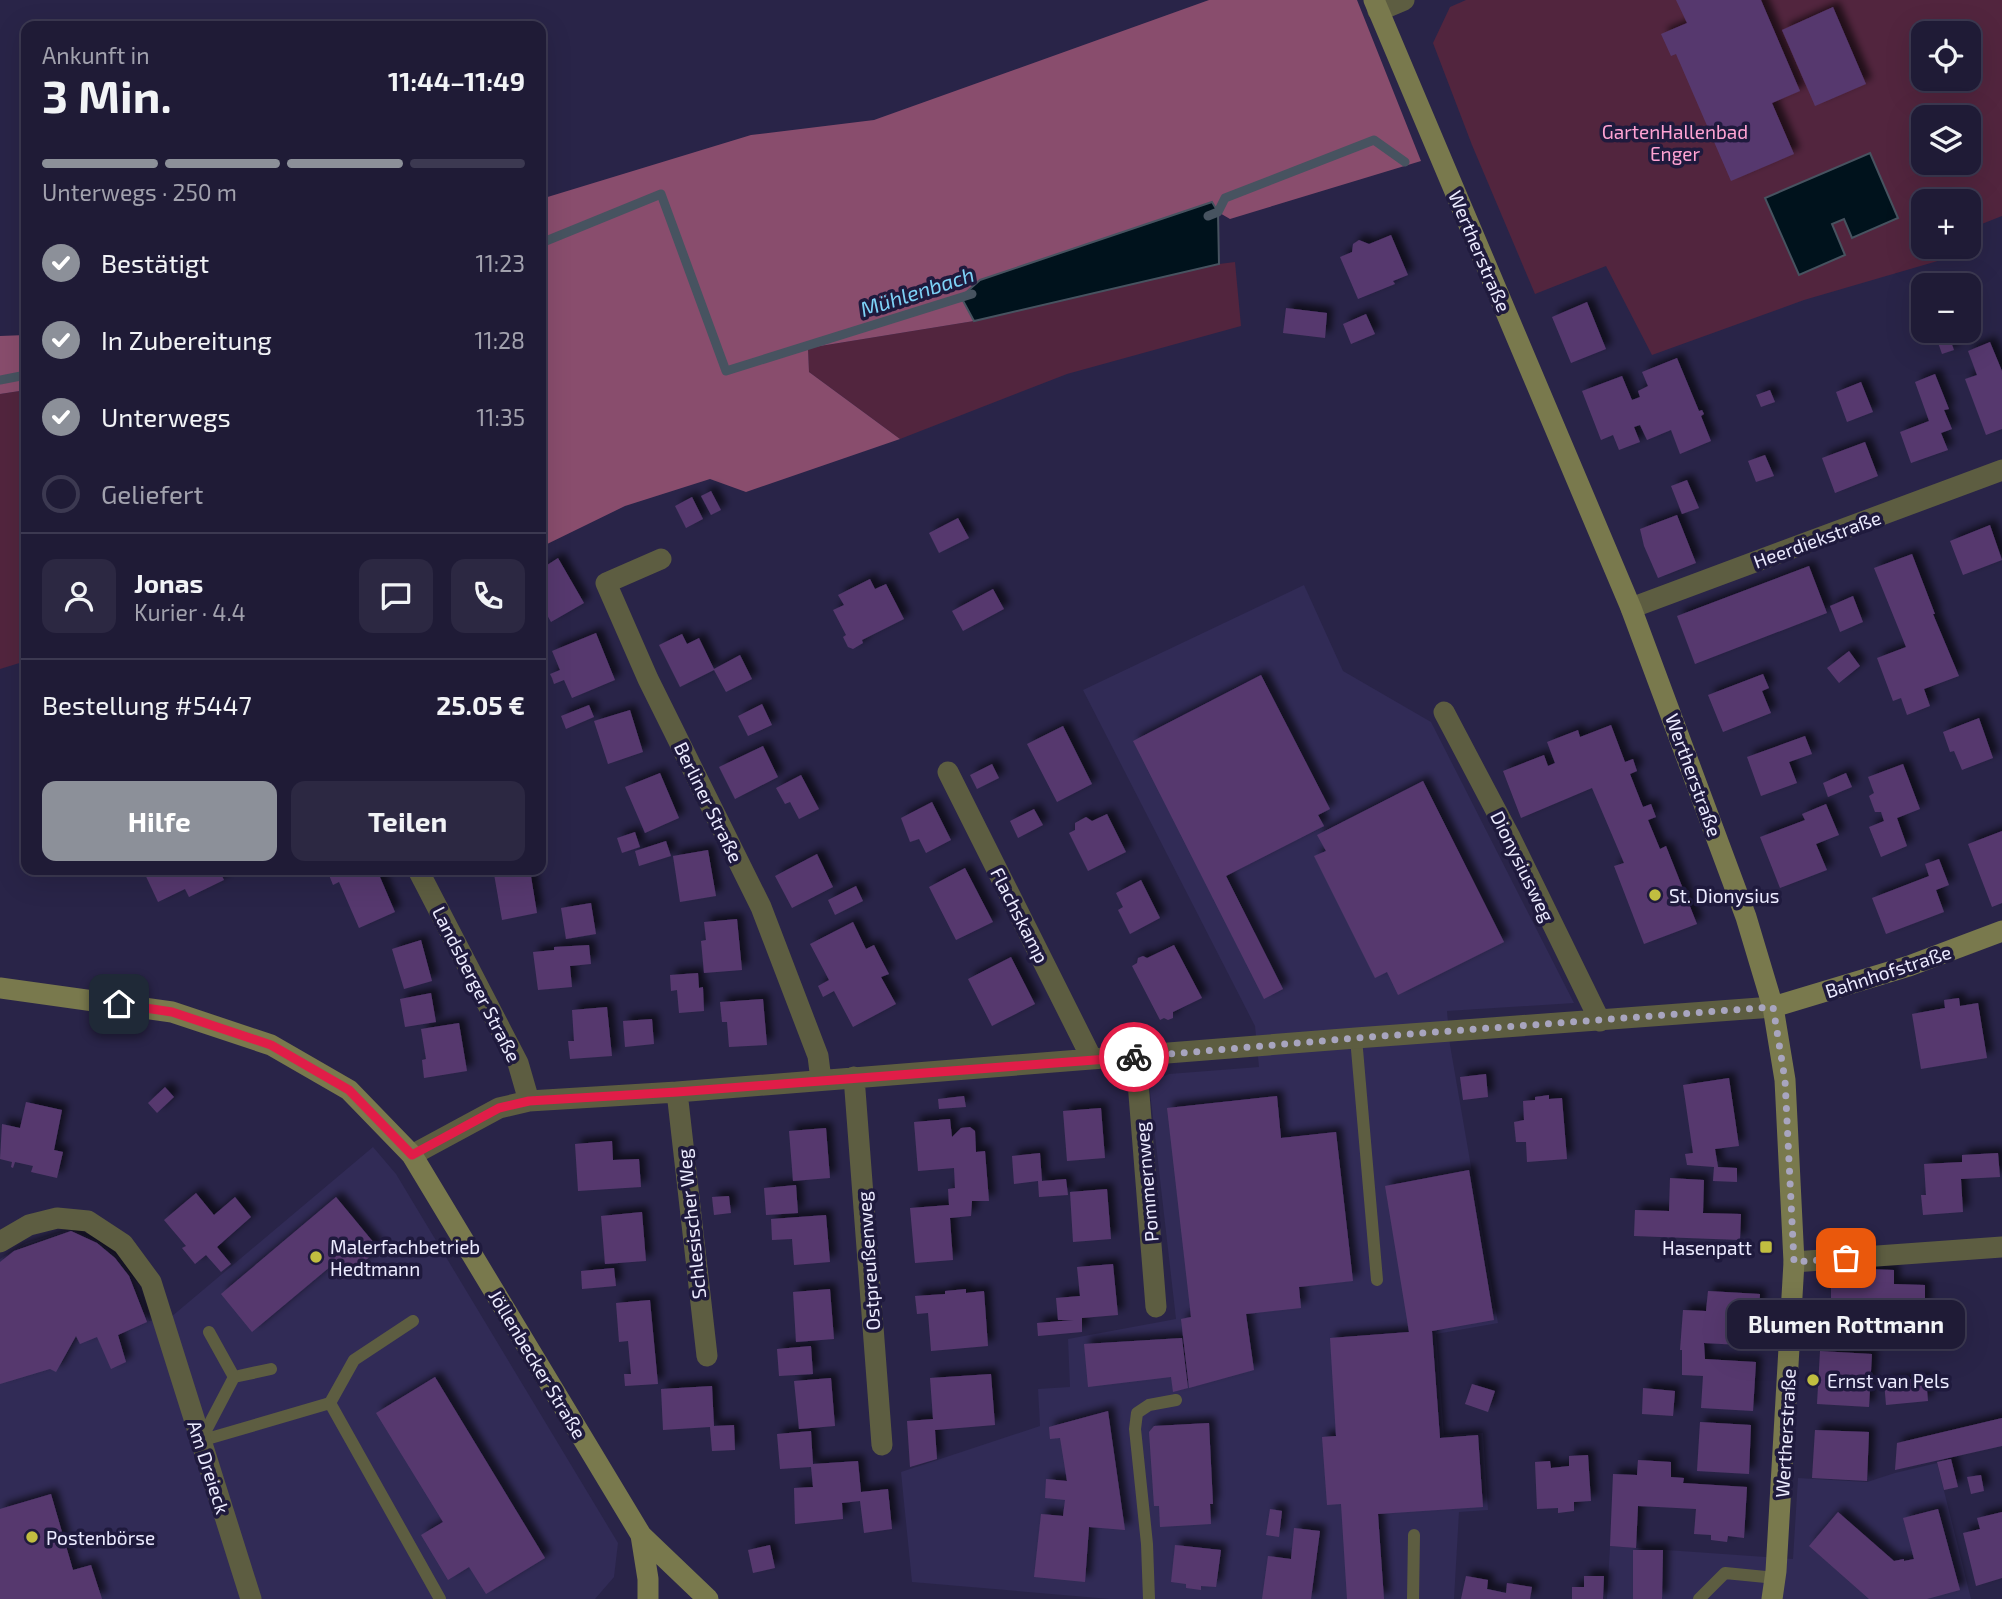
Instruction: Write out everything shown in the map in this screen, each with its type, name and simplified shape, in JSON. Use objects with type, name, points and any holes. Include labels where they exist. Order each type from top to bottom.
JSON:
[{"type":"main road","name":"Wertherstraße","points":[[1376,5],[1632,608],[1746,917],[1773,1007],[1785,1080],[1794,1262],[1776,1577],[1772,1599]]},
{"type":"main road","name":"Bahnhofstraße","points":[[1773,1007],[1909,966],[2002,931]]},
{"type":"main road","name":"Jöllenbecker Straße","points":[[0,988],[172,1012],[271,1045],[349,1090],[412,1155],[642,1535],[708,1599]]},
{"type":"main road","name":"Jöllenbecker Straße","points":[[642,1535],[648,1599]]},
{"type":"street","points":[[1376,5],[1404,0]]},
{"type":"street","name":"Heerdiekstraße","points":[[1632,608],[2002,470]]},
{"type":"street","name":"Berliner Straße","points":[[661,559],[606,583],[648,679],[761,907],[818,1056],[821,1080]]},
{"type":"street","name":"Dionysiusweg","points":[[1444,712],[1511,839],[1600,1021]]},
{"type":"street","name":"Flachskamp","points":[[948,772],[1092,1059]]},
{"type":"street","name":"Landsberger Straße","points":[[421,875],[518,1063],[529,1101]]},
{"type":"street","points":[[412,1155],[499,1108],[529,1101],[677,1092],[1773,1007]]},
{"type":"street","name":"Pommernweg","points":[[1136,1057],[1156,1307]]},
{"type":"street","name":"Ostpreußenweg","points":[[854,1077],[881,1445]]},
{"type":"street","name":"Schlesischer Weg","points":[[677,1092],[706,1356]]},
{"type":"street","name":"Am Dreieck","points":[[0,1242],[29,1225],[57,1218],[88,1221],[123,1244],[151,1282],[251,1599]]},
{"type":"street","points":[[1794,1262],[2002,1247]]},
{"type":"lane","points":[[1356,1038],[1377,1280]]},
{"type":"lane","points":[[200,1441],[330,1403],[354,1360],[413,1321]]},
{"type":"lane","points":[[209,1332],[234,1377]]},
{"type":"lane","points":[[200,1441],[234,1377],[271,1369]]},
{"type":"lane","points":[[1149,1599],[1147,1544],[1135,1429],[1137,1413],[1149,1405],[1176,1400]]},
{"type":"lane","points":[[330,1403],[440,1599]]},
{"type":"lane","points":[[1413,1599],[1414,1535]]},
{"type":"lane","points":[[1699,1599],[1725,1573],[1776,1577]]},
{"type":"shaded area","points":[[1209,0],[1357,0],[1421,161],[1230,219],[1218,212],[1212,202],[980,280],[961,297],[974,321],[808,348],[809,372],[900,439],[746,492],[710,479],[625,506],[546,545],[546,197],[751,135],[874,120]]},
{"type":"shaded area","points":[[21,335],[21,391],[0,394],[0,336]]},
{"type":"shaded area","points":[[1304,585],[1343,671],[1431,722],[1574,1003],[1447,1011],[1450,1045],[1498,1323],[1436,1334],[1444,1435],[1483,1433],[1488,1510],[1459,1512],[1454,1599],[1110,1599],[912,1582],[901,1472],[1040,1426],[1038,1389],[1070,1387],[1068,1339],[1176,1319],[1149,1083],[1169,1074],[1259,1067],[1255,1026],[1083,690]]},
{"type":"shaded area","points":[[373,1147],[396,1174],[618,1543],[614,1577],[595,1599],[0,1599],[0,1259],[26,1243],[71,1229],[98,1241],[119,1257],[139,1286],[149,1321],[171,1317]]},
{"type":"shaded area","points":[[1937,1463],[1971,1599],[1607,1599],[1610,1546],[1793,1559],[1798,1478],[1867,1482]]},
{"type":"green space","name":"GartenHallenbad Enger","points":[[1466,0],[2002,0],[2002,216],[1981,224],[1981,189],[1911,189],[1911,259],[1941,260],[1804,300],[1652,355],[1606,266],[1535,294],[1472,145],[1433,43],[1450,7]]},
{"type":"green space","points":[[1235,262],[1241,326],[1067,374],[900,439],[809,372],[808,348],[974,321]]},
{"type":"green space","points":[[21,391],[21,663],[0,669],[0,394]]},
{"type":"water","points":[[1870,153],[1898,218],[1852,238],[1844,219],[1832,224],[1845,255],[1799,275],[1765,198]]},
{"type":"water","points":[[1212,202],[1218,212],[1219,264],[974,321],[961,297],[980,280]]},
{"type":"building","points":[[1676,0],[1761,0],[1800,91],[1772,103],[1794,154],[1731,181],[1676,54],[1671,56],[1661,34],[1687,23]]},
{"type":"building","points":[[1833,7],[1866,84],[1815,106],[1782,30]]},
{"type":"building","points":[[1391,235],[1408,275],[1393,281],[1395,284],[1358,299],[1340,257],[1352,252],[1353,244],[1359,240],[1369,244]]},
{"type":"building","points":[[1587,302],[1606,349],[1571,363],[1552,317]]},
{"type":"building","points":[[1286,308],[1327,313],[1325,338],[1283,333]]},
{"type":"building","points":[[1366,314],[1375,334],[1351,344],[1343,324]]},
{"type":"building","points":[[1990,342],[2002,371],[2002,429],[1986,435],[1965,379],[1977,375],[1968,351]]},
{"type":"building","points":[[1938,343],[1951,343],[1954,350],[1942,354]]},
{"type":"building","points":[[1677,358],[1699,411],[1702,410],[1704,414],[1701,416],[1711,441],[1680,454],[1671,430],[1647,440],[1640,425],[1634,427],[1640,442],[1619,450],[1613,435],[1601,440],[1582,391],[1622,376],[1632,400],[1640,397],[1638,391],[1648,386],[1642,372]]},
{"type":"building","points":[[1935,374],[1949,409],[1944,410],[1952,429],[1941,433],[1948,450],[1911,463],[1900,432],[1929,421],[1915,382]]},
{"type":"building","points":[[1861,382],[1873,412],[1847,422],[1836,392]]},
{"type":"building","points":[[1770,390],[1775,402],[1761,407],[1756,395]]},
{"type":"building","points":[[1865,442],[1878,476],[1835,493],[1822,458]]},
{"type":"building","points":[[1765,455],[1774,476],[1756,482],[1748,461]]},
{"type":"building","points":[[1687,480],[1699,508],[1682,514],[1671,486]]},
{"type":"building","points":[[711,491],[721,510],[711,515],[701,496]]},
{"type":"building","points":[[692,497],[703,519],[686,528],[675,506]]},
{"type":"building","points":[[1677,515],[1696,563],[1658,578],[1644,546],[1640,529]]},
{"type":"building","points":[[958,518],[969,538],[939,553],[929,533]]},
{"type":"building","points":[[1990,525],[2002,560],[1963,575],[1950,541]]},
{"type":"building","points":[[1912,554],[1959,676],[1924,689],[1930,706],[1907,715],[1901,698],[1893,701],[1877,658],[1906,647],[1874,568]]},
{"type":"building","points":[[558,558],[584,603],[551,622],[546,613],[546,566]]},
{"type":"building","points":[[1809,566],[1827,613],[1695,664],[1677,616]]},
{"type":"building","points":[[870,579],[875,589],[886,584],[904,619],[862,640],[863,643],[853,649],[848,647],[843,637],[846,635],[833,610],[844,605],[838,595]]},
{"type":"building","points":[[993,589],[1004,609],[963,631],[952,611]]},
{"type":"building","points":[[1853,596],[1863,622],[1840,632],[1830,606]]},
{"type":"building","points":[[596,633],[615,680],[572,698],[564,680],[554,684],[550,674],[560,670],[552,651]]},
{"type":"building","points":[[682,634],[687,644],[699,638],[714,669],[740,655],[752,679],[726,692],[714,670],[680,687],[659,645]]},
{"type":"building","points":[[1849,651],[1860,666],[1839,683],[1827,668]]},
{"type":"building","points":[[1763,674],[1769,688],[1762,691],[1771,713],[1723,732],[1708,695]]},
{"type":"building","points":[[1261,675],[1330,809],[1318,815],[1324,826],[1226,876],[1283,989],[1264,999],[1133,741]]},
{"type":"building","points":[[762,704],[772,725],[748,736],[738,716]]},
{"type":"building","points":[[589,705],[594,717],[566,729],[561,716]]},
{"type":"building","points":[[630,710],[643,752],[608,764],[594,721]]},
{"type":"building","points":[[1979,718],[1993,758],[1962,770],[1954,751],[1950,752],[1943,732]]},
{"type":"building","points":[[1611,725],[1625,762],[1633,759],[1637,771],[1630,774],[1643,807],[1651,804],[1656,817],[1648,820],[1660,849],[1666,846],[1697,924],[1644,944],[1614,866],[1624,863],[1592,788],[1521,818],[1503,771],[1544,755],[1548,766],[1555,763],[1547,742],[1578,730],[1580,737]]},
{"type":"building","points":[[1063,726],[1092,784],[1057,802],[1027,744]]},
{"type":"building","points":[[1805,736],[1812,754],[1789,762],[1797,783],[1761,796],[1747,757]]},
{"type":"building","points":[[763,746],[778,777],[735,799],[719,767]]},
{"type":"building","points":[[992,764],[999,778],[977,789],[970,775]]},
{"type":"building","points":[[1903,764],[1920,809],[1897,818],[1907,846],[1881,857],[1869,827],[1884,821],[1881,812],[1875,812],[1869,796],[1874,793],[1868,777]]},
{"type":"building","points":[[660,773],[679,818],[645,833],[625,787]]},
{"type":"building","points":[[1846,773],[1852,787],[1828,797],[1823,783]]},
{"type":"building","points":[[801,775],[819,809],[799,819],[790,802],[785,804],[776,788]]},
{"type":"building","points":[[1423,781],[1504,942],[1398,995],[1387,972],[1375,978],[1314,856],[1326,851],[1317,835]]},
{"type":"building","points":[[932,802],[951,840],[926,853],[919,839],[910,842],[901,818]]},
{"type":"building","points":[[1826,804],[1839,835],[1816,844],[1827,870],[1780,888],[1760,837],[1805,820],[1802,814]]},
{"type":"building","points":[[1034,809],[1043,825],[1018,838],[1010,821]]},
{"type":"building","points":[[1107,814],[1126,852],[1088,871],[1069,833],[1075,830],[1075,823],[1086,817],[1092,821]]},
{"type":"building","points":[[2002,831],[2002,903],[1992,907],[1968,844]]},
{"type":"building","points":[[635,832],[640,847],[622,853],[617,838]]},
{"type":"building","points":[[666,841],[671,856],[639,866],[635,851]]},
{"type":"building","points":[[708,850],[716,896],[680,902],[673,856]]},
{"type":"building","points":[[817,854],[833,887],[792,908],[775,876]]},
{"type":"building","points":[[1939,859],[1949,885],[1936,890],[1944,912],[1886,934],[1872,898],[1929,876],[1925,864]]},
{"type":"building","points":[[965,868],[993,922],[956,940],[929,887]]},
{"type":"building","points":[[145,875],[222,875],[224,880],[189,897],[185,889],[158,902]]},
{"type":"building","points":[[329,875],[379,875],[395,912],[359,928],[339,882],[333,885]]},
{"type":"building","points":[[494,875],[531,875],[537,913],[502,920]]},
{"type":"building","points":[[1141,880],[1160,918],[1130,934],[1118,910],[1123,907],[1116,893]]},
{"type":"building","points":[[856,886],[863,901],[835,915],[828,900]]},
{"type":"building","points":[[591,903],[596,934],[566,939],[561,908]]},
{"type":"building","points":[[737,919],[742,970],[704,973],[701,941],[706,940],[704,922]]},
{"type":"building","points":[[853,922],[866,949],[874,945],[889,974],[881,977],[896,1004],[853,1027],[834,991],[823,997],[818,986],[829,980],[810,944]]},
{"type":"building","points":[[421,940],[432,981],[404,989],[392,949]]},
{"type":"building","points":[[589,945],[591,964],[570,966],[572,987],[538,990],[533,952],[554,950],[554,947]]},
{"type":"building","points":[[1174,945],[1202,998],[1173,1012],[1173,1018],[1160,1020],[1132,966],[1137,963],[1138,958],[1147,958]]},
{"type":"building","points":[[1011,957],[1035,1004],[992,1026],[968,979]]},
{"type":"building","points":[[698,973],[699,988],[703,987],[704,1011],[679,1013],[677,990],[671,991],[670,975]]},
{"type":"building","points":[[431,993],[436,1022],[405,1027],[400,999]]},
{"type":"building","points":[[1959,998],[1960,1006],[1978,1003],[1987,1058],[1921,1069],[1912,1014],[1945,1008],[1944,1000]]},
{"type":"building","points":[[763,999],[767,1045],[729,1047],[727,1022],[722,1022],[720,1002]]},
{"type":"building","points":[[607,1007],[612,1056],[570,1059],[568,1041],[574,1041],[572,1010]]},
{"type":"building","points":[[652,1019],[654,1044],[625,1047],[623,1021]]},
{"type":"building","points":[[459,1023],[467,1071],[424,1078],[422,1060],[426,1059],[421,1029]]},
{"type":"building","points":[[1486,1074],[1488,1097],[1463,1100],[1460,1077]]},
{"type":"building","points":[[1729,1078],[1739,1146],[1715,1149],[1718,1167],[1737,1168],[1737,1182],[1713,1181],[1714,1167],[1687,1165],[1685,1154],[1693,1153],[1683,1085]]},
{"type":"building","points":[[165,1087],[174,1097],[157,1113],[148,1103]]},
{"type":"building","points":[[1549,1095],[1549,1099],[1562,1098],[1567,1159],[1527,1162],[1526,1142],[1516,1142],[1514,1122],[1524,1120],[1523,1101]]},
{"type":"building","points":[[964,1096],[966,1107],[939,1109],[938,1099]]},
{"type":"building","points":[[1277,1096],[1281,1138],[1336,1132],[1353,1281],[1299,1287],[1301,1308],[1246,1314],[1254,1370],[1189,1388],[1181,1319],[1191,1317],[1167,1108]]},
{"type":"building","points":[[26,1102],[62,1110],[54,1150],[63,1152],[57,1178],[31,1172],[33,1166],[15,1162],[13,1168],[12,1162],[0,1159],[2,1124],[20,1128]]},
{"type":"building","points":[[1101,1108],[1105,1158],[1067,1161],[1063,1111]]},
{"type":"building","points":[[950,1119],[952,1137],[961,1128],[970,1127],[975,1131],[976,1152],[985,1151],[989,1201],[972,1201],[971,1216],[950,1218],[953,1260],[915,1263],[910,1208],[949,1205],[948,1189],[955,1188],[954,1168],[918,1171],[914,1122]]},
{"type":"building","points":[[826,1128],[830,1178],[793,1181],[789,1131]]},
{"type":"building","points":[[612,1141],[613,1160],[639,1159],[641,1187],[578,1191],[575,1144]]},
{"type":"building","points":[[1040,1153],[1042,1181],[1066,1179],[1068,1195],[1039,1197],[1038,1181],[1014,1184],[1012,1156]]},
{"type":"building","points":[[1998,1153],[2000,1177],[1961,1179],[1963,1212],[1923,1215],[1921,1195],[1926,1195],[1924,1164],[1962,1162],[1962,1155]]},
{"type":"building","points":[[1469,1170],[1494,1320],[1432,1331],[1440,1438],[1478,1435],[1483,1507],[1378,1514],[1384,1599],[1347,1599],[1341,1504],[1327,1505],[1322,1437],[1336,1436],[1330,1338],[1409,1332],[1385,1186]]},
{"type":"building","points":[[1670,1178],[1704,1180],[1703,1213],[1741,1214],[1740,1240],[1634,1236],[1635,1210],[1669,1211]]},
{"type":"building","points":[[796,1185],[798,1213],[766,1215],[764,1188]]},
{"type":"building","points":[[1107,1189],[1111,1239],[1073,1242],[1070,1192]]},
{"type":"building","points":[[196,1193],[214,1215],[235,1197],[251,1217],[217,1247],[231,1264],[221,1272],[206,1255],[195,1264],[182,1248],[186,1246],[164,1220]]},
{"type":"building","points":[[729,1196],[731,1213],[714,1215],[712,1197]]},
{"type":"building","name":"Malerfachbetrieb Hedtmann","points":[[336,1197],[379,1249],[342,1280],[331,1266],[252,1332],[221,1294]]},
{"type":"building","points":[[642,1212],[646,1261],[605,1264],[601,1216]]},
{"type":"building","points":[[826,1215],[830,1262],[794,1265],[792,1239],[772,1240],[771,1219]]},
{"type":"building","points":[[71,1231],[97,1243],[115,1258],[129,1276],[147,1322],[118,1335],[126,1362],[111,1369],[97,1337],[80,1344],[76,1336],[56,1372],[50,1369],[0,1384],[0,1262],[14,1251]]},
{"type":"building","points":[[1113,1264],[1118,1315],[1082,1318],[1082,1332],[1038,1336],[1037,1323],[1074,1320],[1058,1320],[1056,1298],[1080,1296],[1077,1267]]},
{"type":"building","points":[[614,1268],[616,1286],[582,1289],[581,1271]]},
{"type":"building","points":[[1842,1268],[1894,1270],[1894,1284],[1925,1285],[1925,1309],[1893,1308],[1893,1326],[1867,1325],[1867,1339],[1824,1337],[1824,1324],[1831,1314],[1831,1287]]},
{"type":"building","points":[[830,1289],[834,1339],[796,1342],[793,1292]]},
{"type":"building","points":[[966,1289],[966,1293],[984,1291],[988,1346],[931,1351],[928,1313],[917,1314],[915,1296]]},
{"type":"building","points":[[1708,1291],[1760,1294],[1757,1346],[1704,1343],[1705,1359],[1756,1362],[1753,1411],[1701,1408],[1703,1376],[1682,1375],[1680,1350],[1683,1310],[1706,1311]]},
{"type":"building","points":[[650,1300],[658,1384],[625,1386],[624,1374],[631,1374],[628,1341],[619,1342],[616,1303]]},
{"type":"building","points":[[1182,1338],[1188,1388],[1173,1392],[1171,1377],[1088,1387],[1084,1344]]},
{"type":"building","points":[[811,1346],[813,1374],[779,1376],[777,1349]]},
{"type":"building","points":[[1820,1351],[1872,1354],[1869,1407],[1817,1404]]},
{"type":"building","points":[[991,1374],[995,1425],[935,1430],[937,1459],[910,1467],[907,1421],[933,1419],[930,1378]]},
{"type":"building","points":[[435,1377],[545,1558],[486,1594],[469,1567],[448,1580],[421,1535],[443,1522],[376,1413]]},
{"type":"building","points":[[831,1378],[835,1426],[799,1429],[794,1381]]},
{"type":"building","points":[[1926,1378],[1928,1401],[1886,1405],[1884,1381]]},
{"type":"building","points":[[1472,1384],[1495,1391],[1488,1412],[1465,1404]]},
{"type":"building","points":[[712,1386],[714,1426],[734,1425],[735,1450],[712,1451],[710,1427],[663,1430],[661,1389]]},
{"type":"building","points":[[1643,1388],[1675,1391],[1673,1416],[1642,1414]]},
{"type":"building","points":[[1108,1411],[1125,1530],[1089,1527],[1085,1582],[1034,1577],[1041,1514],[1063,1516],[1065,1500],[1045,1498],[1046,1479],[1067,1481],[1060,1438],[1050,1439],[1049,1427]]},
{"type":"building","points":[[2002,1418],[2002,1446],[1895,1470],[1897,1443]]},
{"type":"building","points":[[1700,1422],[1751,1425],[1749,1474],[1697,1471]]},
{"type":"building","points":[[1209,1423],[1213,1504],[1210,1504],[1211,1524],[1160,1527],[1159,1506],[1154,1506],[1149,1432],[1154,1426]]},
{"type":"building","points":[[1815,1430],[1869,1432],[1867,1481],[1812,1478]]},
{"type":"building","points":[[811,1431],[813,1464],[858,1461],[861,1492],[888,1489],[892,1529],[864,1533],[860,1501],[842,1503],[843,1519],[795,1524],[794,1488],[813,1487],[811,1467],[780,1469],[777,1434]]},
{"type":"building","points":[[1588,1455],[1591,1501],[1574,1502],[1574,1511],[1558,1513],[1558,1508],[1537,1509],[1535,1462],[1550,1461],[1551,1468],[1569,1466],[1569,1456]]},
{"type":"building","points":[[1951,1459],[1958,1487],[1944,1490],[1937,1462]]},
{"type":"building","points":[[1638,1460],[1671,1462],[1671,1477],[1684,1478],[1683,1483],[1747,1487],[1744,1538],[1728,1536],[1727,1542],[1711,1540],[1711,1535],[1694,1534],[1696,1509],[1638,1506],[1636,1548],[1610,1546],[1613,1474],[1637,1475]]},
{"type":"building","points":[[1981,1475],[1984,1491],[1971,1494],[1967,1477]]},
{"type":"building","name":"Postenbörse","points":[[51,1494],[73,1570],[91,1565],[102,1599],[0,1599],[0,1509]]},
{"type":"building","points":[[1270,1509],[1282,1511],[1279,1537],[1266,1535]]},
{"type":"building","points":[[1938,1509],[1960,1590],[1927,1599],[1869,1599],[1809,1546],[1838,1512],[1894,1561],[1914,1559],[1903,1518]]},
{"type":"building","points":[[2002,1512],[2002,1578],[1976,1586],[1963,1533],[1980,1529],[1977,1518]]},
{"type":"building","points":[[1294,1528],[1320,1531],[1311,1599],[1262,1599],[1268,1556],[1291,1559]]},
{"type":"building","points":[[770,1545],[775,1568],[753,1573],[748,1550]]},
{"type":"building","points":[[1175,1545],[1221,1550],[1216,1587],[1201,1586],[1201,1590],[1171,1582]]},
{"type":"building","points":[[1633,1550],[1663,1550],[1662,1599],[1633,1599]]},
{"type":"building","points":[[1466,1576],[1488,1580],[1487,1589],[1506,1593],[1507,1583],[1532,1587],[1530,1599],[1461,1599]]},
{"type":"building","points":[[1584,1576],[1604,1576],[1603,1599],[1572,1599],[1572,1587],[1584,1587]]},
{"type":"waterway","name":"Mühlenbach","points":[[1208,216],[1218,212],[1225,198],[1374,140],[1405,162]]},
{"type":"waterway","name":"Mühlenbach","points":[[546,241],[661,194],[726,371],[972,294]]},
{"type":"waterway","name":"Mühlenbach","points":[[0,380],[21,376]]},
{"type":"way so far","points":[[1134,1057],[1773,1007],[1785,1080],[1794,1262],[1846,1258]]},
{"type":"place","name":"St. Dionysius","points":[[1655,895]]},
{"type":"place","name":"Hasenpatt","points":[[1766,1247]]},
{"type":"place","name":"Malerfachbetrieb Hedtmann","points":[[316,1257]]},
{"type":"place","name":"Blumen Rottmann","points":[[1846,1258]]},
{"type":"place","name":"Ernst van Pels","points":[[1813,1380]]},
{"type":"place","name":"Postenbörse","points":[[32,1537]]},
{"type":"route","points":[[119,1004],[172,1012],[271,1045],[349,1090],[412,1155],[499,1108],[529,1101],[1134,1057]]}]
